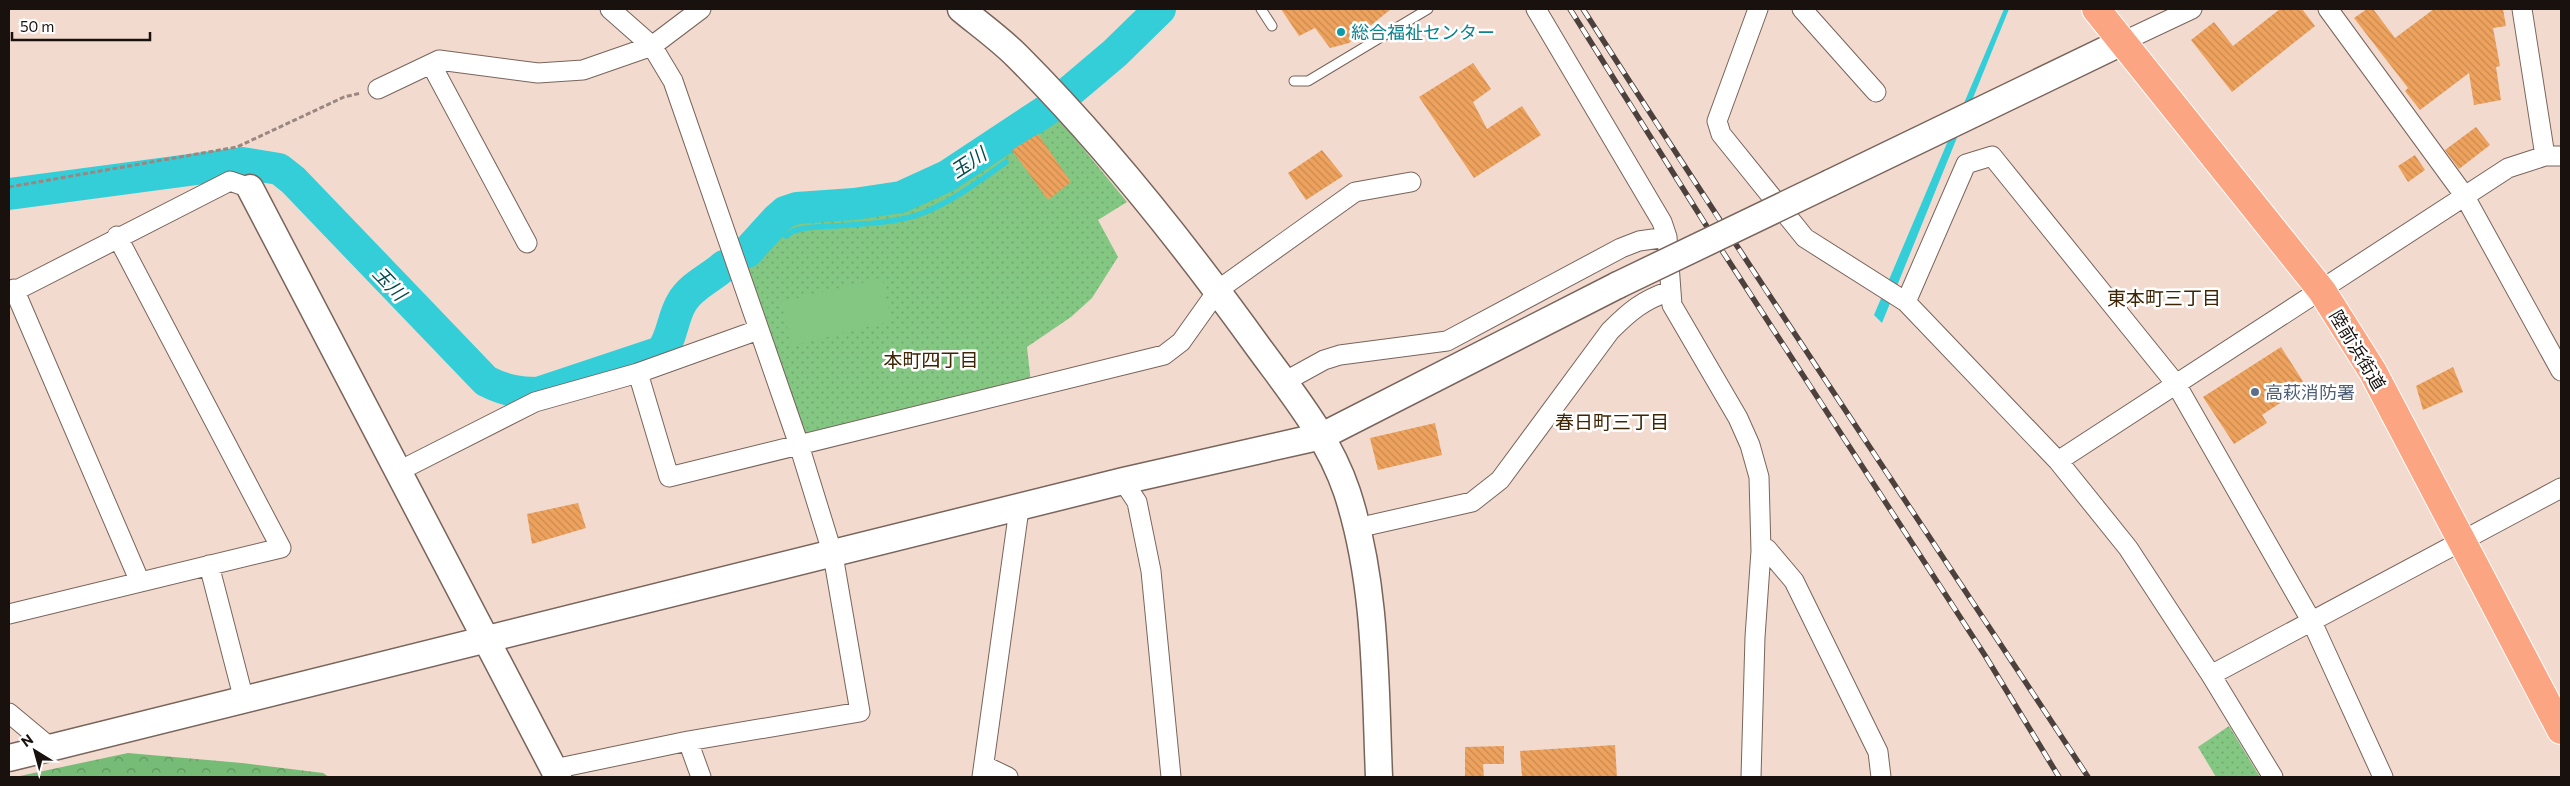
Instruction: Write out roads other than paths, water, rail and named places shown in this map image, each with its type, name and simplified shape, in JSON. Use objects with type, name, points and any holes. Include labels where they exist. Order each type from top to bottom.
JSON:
[{"type":"highway","name":"陸前浜街道","points":[[2096,9],[2322,291],[2373,372],[2463,540],[2561,730]]},
{"type":"street","points":[[140,582],[12,291],[117,236],[230,181],[250,188],[556,773],[688,741],[860,712],[832,555],[799,445],[673,82],[652,46],[610,9]]},
{"type":"street","points":[[378,89],[439,60],[538,73],[583,70],[652,46],[701,9]]},
{"type":"street","points":[[961,9],[1015,54],[1061,103],[1218,290],[1322,436],[1346,491],[1357,528],[1370,603],[1379,777]]},
{"type":"street","points":[[1536,9],[1662,222],[1667,238],[1672,305],[1738,418],[1750,445],[1759,477],[1761,551],[1755,637],[1751,777]]},
{"type":"street","points":[[1758,9],[1718,121],[1721,134],[1805,238],[1906,302],[2058,461],[2128,548],[2211,674],[2273,777]]},
{"type":"street","points":[[1802,9],[1876,92]]},
{"type":"street","points":[[9,758],[484,638],[832,555],[1123,482],[1322,436],[1618,285],[2192,9]]},
{"type":"street","points":[[2328,9],[2464,195],[2554,340],[2561,371]]},
{"type":"street","points":[[2058,461],[2322,291],[2464,195],[2508,168],[2553,156],[2522,9]]},
{"type":"street","points":[[431,64],[527,243]]},
{"type":"street","points":[[1906,302],[1966,164],[1992,156],[2176,384],[2312,622],[2383,777]]},
{"type":"street","points":[[638,373],[669,476],[1164,355],[1181,342],[1218,290],[1355,192],[1411,182]]},
{"type":"street","points":[[9,614],[281,548],[117,236]]},
{"type":"street","points":[[1284,382],[1324,360],[1340,355],[1447,341],[1621,248],[1639,241],[1667,238]]},
{"type":"street","points":[[1357,528],[1472,502],[1484,495],[1500,480],[1610,331],[1629,312],[1648,298],[1670,290]]},
{"type":"street","points":[[397,472],[535,402],[638,373],[758,330]]},
{"type":"street","points":[[1123,482],[1137,502],[1151,571],[1171,777]]},
{"type":"street","points":[[2211,674],[2561,488]]},
{"type":"street","points":[[1008,777],[983,772],[1019,509]]},
{"type":"street","points":[[1761,551],[1767,549],[1794,581],[1878,752],[1894,777]]},
{"type":"street","points":[[209,565],[244,700]]},
{"type":"street","points":[[9,713],[51,748]]},
{"type":"street","points":[[688,741],[701,777]]},
{"type":"street","points":[[1878,752],[1881,777]]},
{"type":"lane","points":[[1261,9],[1272,26]]},
{"type":"lane","points":[[1294,81],[1308,81],[1428,9]]},
{"type":"water","points":[[2004,9],[2009,9],[1882,323],[1874,315]]},
{"type":"waterway","name":"玉川","points":[[747,252],[785,212],[797,208],[854,204],[901,197],[947,176],[1050,108],[1115,53],[1160,9]]},
{"type":"waterway","points":[[786,236],[793,231],[805,228],[879,222],[908,218],[920,214],[954,197],[1006,162]]},
{"type":"waterway","name":"玉川","points":[[9,194],[242,163],[279,169],[293,180],[486,381],[505,389],[524,392],[538,393],[661,352],[668,340],[676,314],[686,296],[724,266]]},
{"type":"railway","points":[[1570,9],[1721,249],[1986,657],[2059,777]]},
{"type":"railway","points":[[1583,9],[1771,298],[2088,777]]},
{"type":"place","name":"総合福祉センター","points":[[1341,32]]},
{"type":"place","name":"高萩消防署","points":[[2255,392]]},
{"type":"district","name":"東本町三丁目","points":[[2164,297]]},
{"type":"district","name":"本町四丁目","points":[[931,359]]},
{"type":"district","name":"春日町三丁目","points":[[1612,421]]}]
